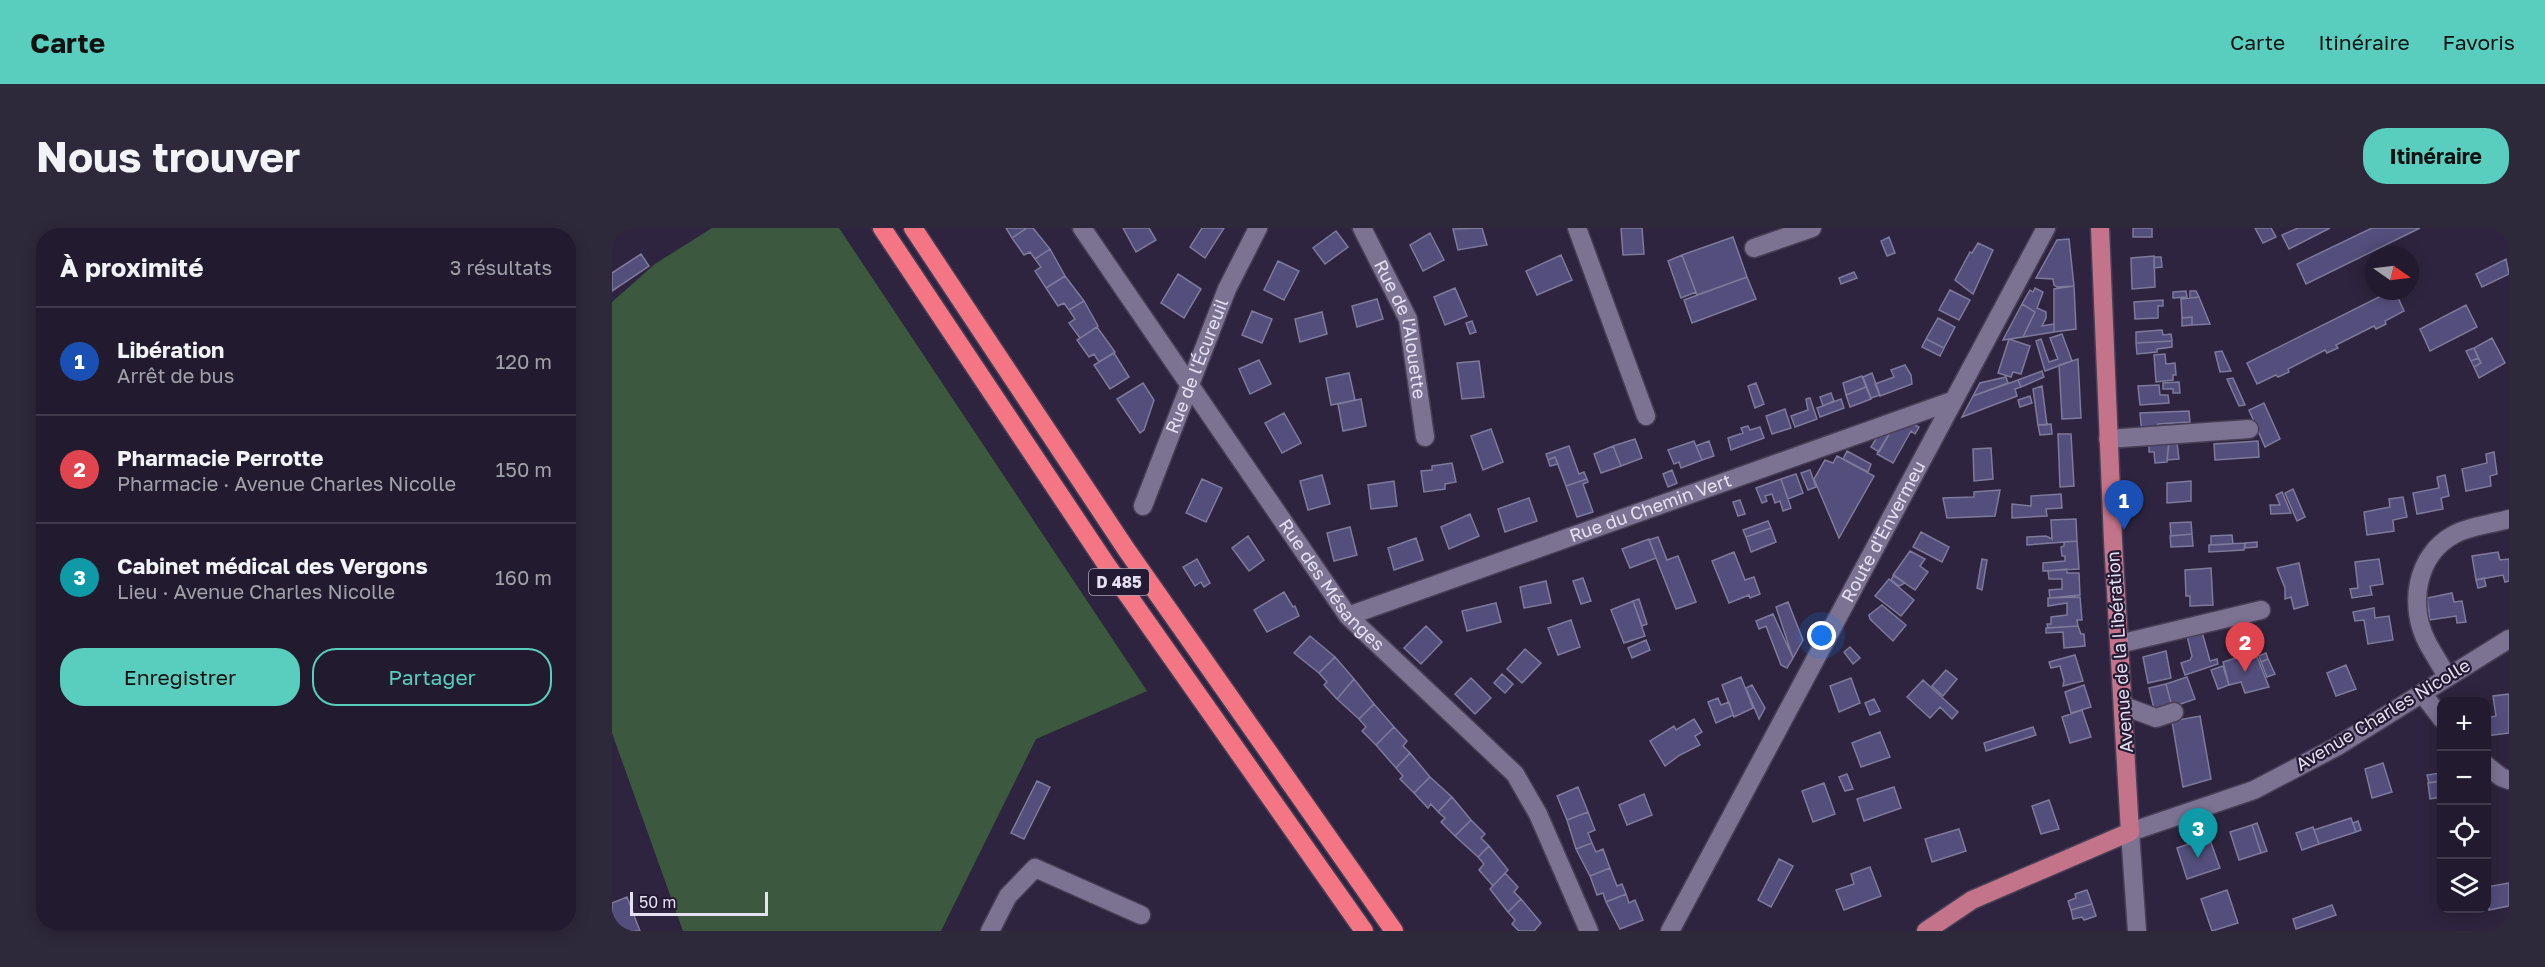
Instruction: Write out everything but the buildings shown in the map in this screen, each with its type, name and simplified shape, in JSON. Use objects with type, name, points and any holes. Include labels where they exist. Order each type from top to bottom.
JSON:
[{"type":"highway","name":"D 485","points":[[882,228],[1106,564],[1364,931]]},
{"type":"highway","name":"D 485","points":[[913,228],[1126,549],[1394,931]]},
{"type":"main road","name":"Avenue de la Libération","points":[[2100,228],[2108,440],[2130,832]]},
{"type":"main road","name":"Avenue Charles Nicolle","points":[[1926,931],[1972,900],[2130,832]]},
{"type":"street","name":"Rue des Mésanges","points":[[1082,228],[1348,616],[1515,774],[1538,814],[1589,931]]},
{"type":"street","name":"Rue de l'Écureuil","points":[[1143,506],[1227,289],[1258,228]]},
{"type":"street","name":"Rue de l'Alouette","points":[[1362,228],[1408,319],[1425,437]]},
{"type":"street","points":[[1577,228],[1646,416]]},
{"type":"street","points":[[1754,248],[1812,228]]},
{"type":"street","name":"Route d'Envermeu","points":[[1670,931],[2046,228]]},
{"type":"street","name":"Rue du Chemin Vert","points":[[1348,616],[1952,401]]},
{"type":"street","points":[[2108,440],[2249,429]]},
{"type":"street","points":[[2447,677],[2427,643],[2416,599],[2419,579],[2428,559],[2440,543],[2457,532],[2509,519]]},
{"type":"street","points":[[2119,644],[2261,610]]},
{"type":"street","name":"Avenue Charles Nicolle","points":[[2130,832],[2254,790],[2337,747],[2509,639]]},
{"type":"street","points":[[2422,693],[2437,712]]},
{"type":"street","points":[[2124,706],[2156,718],[2174,712]]},
{"type":"street","points":[[2491,768],[2501,777],[2509,780]]},
{"type":"street","name":"Avenue de la Libération","points":[[2130,832],[2137,931]]},
{"type":"street","points":[[990,931],[1008,896],[1035,868],[1141,915]]},
{"type":"green space","points":[[712,228],[839,228],[1147,691],[1036,739],[941,931],[683,931],[612,733],[612,302],[655,264]]},
{"type":"place","name":"Libération","points":[[2124,530]]},
{"type":"place","name":"Pharmacie Perrotte","points":[[2245,672]]},
{"type":"place","name":"Cabinet médical des Vergons","points":[[2198,858]]}]
